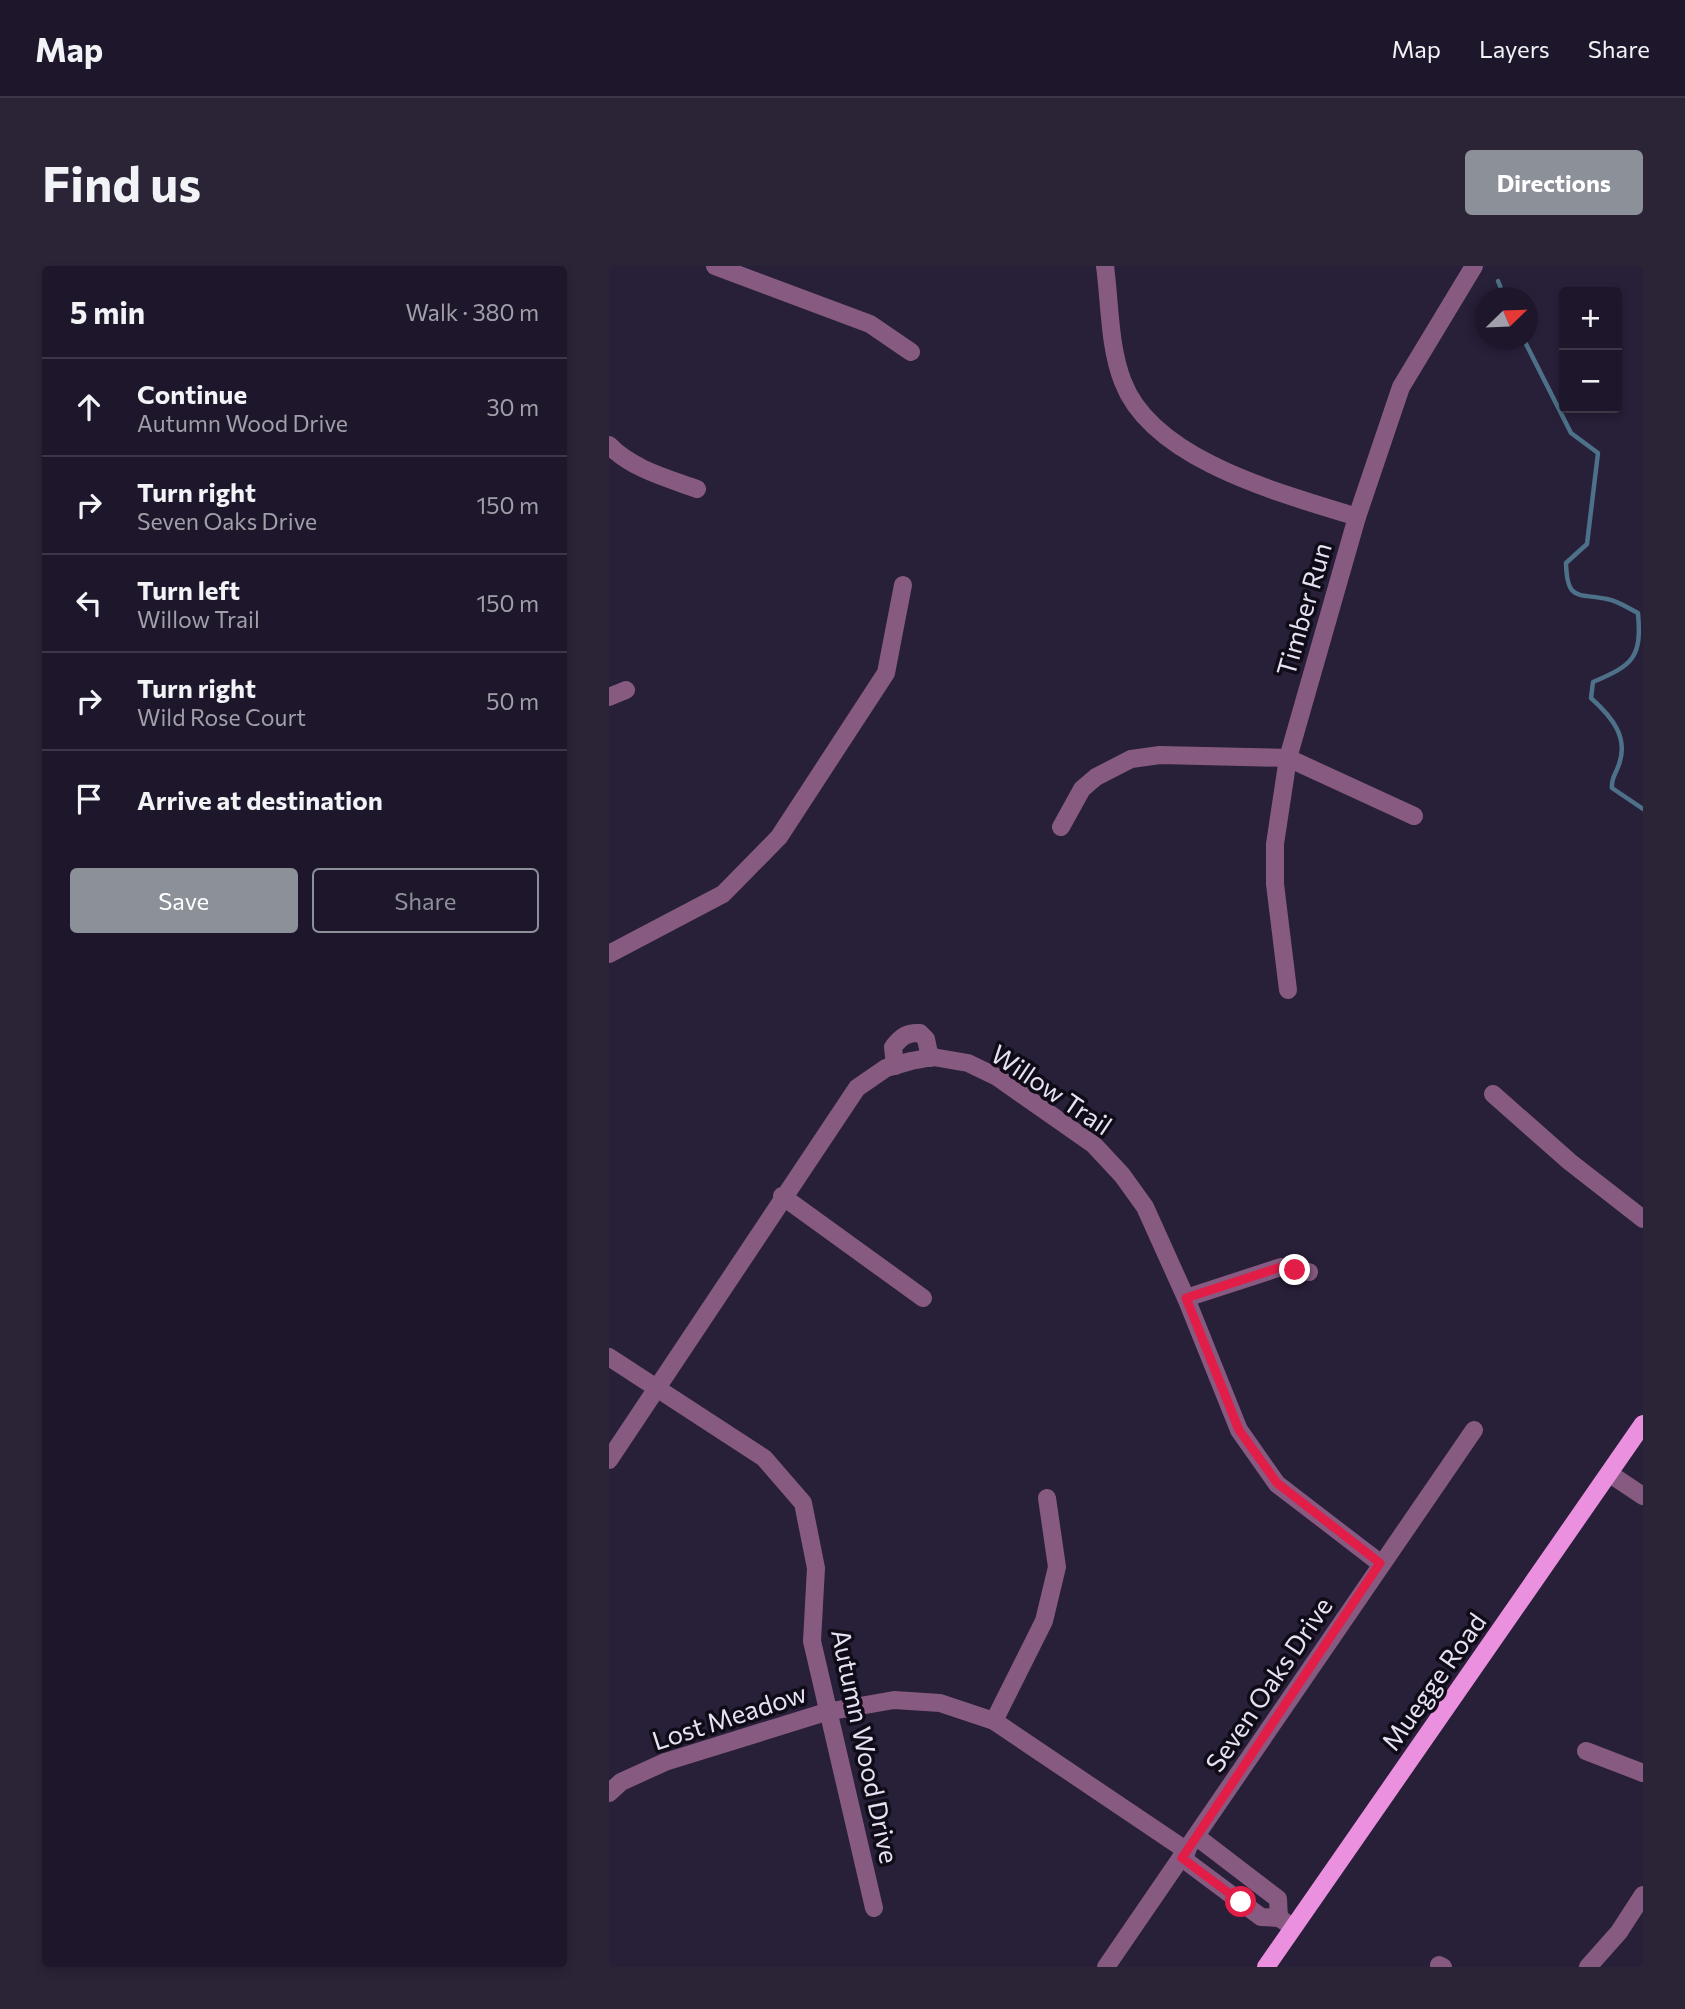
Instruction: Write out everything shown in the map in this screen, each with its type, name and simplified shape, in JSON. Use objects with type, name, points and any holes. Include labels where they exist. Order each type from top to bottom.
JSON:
[{"type":"main road","name":"Muegge Road","points":[[1266,1967],[1286,1923],[1643,1424]]},
{"type":"street","points":[[715,266],[870,324],[911,352]]},
{"type":"street","points":[[1105,266],[1123,382],[1135,404],[1152,424],[1219,469],[1262,487],[1357,517]]},
{"type":"street","name":"Timber Run","points":[[1288,990],[1275,884],[1275,844],[1288,758],[1357,517],[1401,387],[1474,266]]},
{"type":"street","points":[[609,445],[618,454],[646,471],[697,489]]},
{"type":"street","points":[[609,954],[723,894],[779,837],[886,673],[903,585]]},
{"type":"street","points":[[1061,827],[1082,789],[1096,776],[1131,760],[1160,755],[1288,758],[1414,816]]},
{"type":"street","points":[[895,1066],[893,1047],[900,1038],[911,1032],[920,1033],[926,1039],[930,1058]]},
{"type":"street","name":"Willow Trail","points":[[609,1460],[782,1196],[857,1088],[895,1066],[930,1058],[968,1063],[997,1077],[1094,1145],[1122,1175],[1145,1207],[1186,1298],[1239,1430],[1277,1483],[1380,1563]]},
{"type":"street","points":[[1493,1094],[1570,1163],[1643,1219]]},
{"type":"street","points":[[782,1196],[923,1297]]},
{"type":"street","points":[[1186,1298],[1281,1267],[1310,1272]]},
{"type":"street","name":"Autumn Wood Drive","points":[[609,1357],[764,1458],[803,1503],[816,1568],[812,1641],[826,1712],[874,1908]]},
{"type":"street","name":"Seven Oaks Drive","points":[[1106,1967],[1189,1849],[1380,1563],[1474,1430]]},
{"type":"street","points":[[1609,1474],[1643,1496]]},
{"type":"street","points":[[1047,1498],[1057,1567],[1044,1621],[994,1721],[1189,1849],[1279,1899],[1286,1923],[1261,1917],[1189,1849]]},
{"type":"street","name":"Lost Meadow","points":[[609,1793],[621,1782],[665,1762],[826,1712],[894,1700],[940,1703],[994,1721]]},
{"type":"street","points":[[1586,1751],[1643,1773]]},
{"type":"street","points":[[1588,1967],[1619,1932],[1643,1895]]},
{"type":"waterway","points":[[1498,281],[1500,287]]},
{"type":"waterway","points":[[1529,350],[1571,433],[1598,453],[1587,544],[1566,563],[1569,584],[1576,593],[1611,600],[1638,613],[1638,640],[1632,658],[1626,665],[1593,682],[1591,698],[1612,721],[1620,737],[1621,756],[1612,788],[1643,809]]},
{"type":"route","points":[[1241,1902],[1182,1858],[1380,1563],[1277,1483],[1239,1430],[1186,1298],[1281,1267],[1295,1270]]}]
